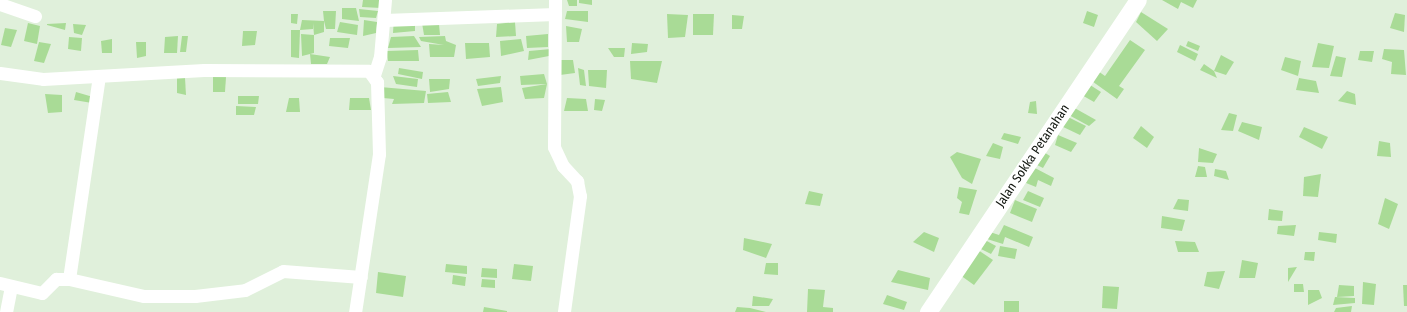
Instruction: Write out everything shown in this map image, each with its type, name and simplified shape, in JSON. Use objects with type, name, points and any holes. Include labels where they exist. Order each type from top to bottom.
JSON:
[{"type":"main road","name":"Jalan Sokka Petanahan","points":[[928,312],[1138,0]]},
{"type":"street","points":[[355,312],[379,154],[374,75],[380,58],[385,0]]},
{"type":"street","points":[[555,0],[554,147],[563,166],[577,181],[580,196],[564,312]]},
{"type":"street","points":[[0,4],[35,16]]},
{"type":"street","points":[[384,20],[555,14]]},
{"type":"street","points":[[0,72],[44,79],[333,68],[360,69],[374,75]]},
{"type":"street","points":[[69,279],[99,76]]},
{"type":"street","points":[[6,312],[6,284],[42,293],[56,279],[69,279],[144,296],[195,296],[245,290],[283,270],[361,277]]},
{"type":"building","points":[[363,0],[381,0],[381,8],[362,7]]},
{"type":"building","points":[[567,0],[577,0],[577,6],[569,6]]},
{"type":"building","points":[[579,0],[592,0],[592,5],[579,3]]},
{"type":"building","points":[[1162,0],[1197,0],[1193,8],[1181,2],[1178,9]]},
{"type":"building","points":[[342,8],[356,8],[359,21],[342,19]]},
{"type":"building","points":[[359,9],[378,11],[376,18],[360,17]]},
{"type":"building","points":[[323,11],[336,11],[335,29],[326,29]]},
{"type":"building","points":[[567,11],[588,11],[588,22],[565,19]]},
{"type":"building","points":[[1087,11],[1098,15],[1094,27],[1083,23]]},
{"type":"building","points":[[1141,12],[1168,29],[1157,41],[1136,22]]},
{"type":"building","points":[[1395,13],[1405,15],[1404,32],[1390,28]]},
{"type":"building","points":[[291,14],[298,14],[297,24],[291,23]]},
{"type":"building","points":[[667,14],[688,15],[685,37],[668,38]]},
{"type":"building","points":[[693,14],[714,14],[713,35],[693,35]]},
{"type":"building","points":[[732,15],[744,16],[742,29],[732,29]]},
{"type":"building","points":[[394,18],[415,20],[415,31],[393,33]]},
{"type":"building","points":[[302,20],[324,21],[324,32],[314,35],[313,23],[313,29],[300,30]]},
{"type":"building","points":[[364,20],[377,22],[376,33],[363,36]]},
{"type":"building","points":[[340,22],[358,25],[357,35],[337,32]]},
{"type":"building","points":[[515,22],[516,36],[496,37],[497,24]]},
{"type":"building","points":[[28,23],[40,26],[37,44],[24,41]]},
{"type":"building","points":[[66,23],[65,30],[47,25],[47,24]]},
{"type":"building","points":[[422,23],[439,24],[440,35],[424,35]]},
{"type":"building","points":[[73,24],[86,25],[82,35],[74,33]]},
{"type":"building","points":[[566,26],[582,29],[579,42],[567,42]]},
{"type":"building","points":[[5,28],[17,30],[11,47],[1,45]]},
{"type":"building","points":[[291,30],[300,30],[299,58],[291,57]]},
{"type":"building","points":[[243,31],[257,31],[255,45],[242,46]]},
{"type":"building","points":[[301,34],[314,35],[314,53],[302,56]]},
{"type":"building","points":[[548,34],[548,47],[527,48],[526,36]]},
{"type":"building","points":[[178,36],[177,53],[164,53],[165,37]]},
{"type":"building","points":[[182,36],[188,36],[186,52],[180,52]]},
{"type":"building","points":[[414,36],[421,47],[388,48],[391,37]]},
{"type":"building","points":[[445,36],[446,41],[456,45],[454,57],[430,57],[429,44],[444,45],[421,41],[419,37]]},
{"type":"building","points":[[69,37],[82,38],[81,51],[68,49]]},
{"type":"building","points":[[330,38],[350,38],[348,48],[329,46]]},
{"type":"building","points":[[112,39],[112,53],[102,53],[101,41]]},
{"type":"building","points":[[521,39],[524,51],[501,56],[500,41]]},
{"type":"building","points":[[1130,40],[1145,50],[1119,86],[1124,89],[1117,99],[1089,79],[1095,69],[1105,76]]},
{"type":"building","points":[[1188,41],[1200,46],[1198,51],[1186,46]]},
{"type":"building","points":[[39,42],[51,44],[44,63],[34,61]]},
{"type":"building","points":[[136,42],[146,42],[146,56],[137,58]]},
{"type":"building","points":[[465,43],[489,43],[490,57],[466,59]]},
{"type":"building","points":[[632,43],[648,44],[647,52],[631,54]]},
{"type":"building","points":[[1318,43],[1334,46],[1329,68],[1312,67]]},
{"type":"building","points":[[1180,45],[1198,54],[1195,61],[1177,52]]},
{"type":"building","points":[[608,48],[625,48],[624,57],[614,57]]},
{"type":"building","points":[[551,49],[549,56],[528,60],[529,51]]},
{"type":"building","points":[[1384,49],[1404,50],[1406,75],[1391,74],[1392,62],[1382,59]]},
{"type":"building","points":[[418,50],[419,61],[388,61],[387,51]]},
{"type":"building","points":[[1360,51],[1374,51],[1372,62],[1358,60]]},
{"type":"building","points":[[310,54],[330,57],[327,64],[311,64]]},
{"type":"building","points":[[1221,55],[1234,62],[1226,75],[1214,71]]},
{"type":"building","points":[[1336,56],[1346,58],[1342,77],[1330,76]]},
{"type":"building","points":[[1285,57],[1301,61],[1298,76],[1281,70]]},
{"type":"building","points":[[560,60],[573,60],[575,73],[560,75]]},
{"type":"building","points":[[630,61],[662,61],[657,83],[631,79]]},
{"type":"building","points":[[1204,64],[1214,71],[1217,78],[1200,70]]},
{"type":"building","points":[[399,68],[423,72],[422,79],[398,74]]},
{"type":"building","points":[[578,68],[584,70],[586,86],[580,85]]},
{"type":"building","points":[[588,70],[607,70],[606,88],[589,86]]},
{"type":"building","points":[[544,74],[547,84],[521,85],[520,76]]},
{"type":"building","points":[[393,76],[418,79],[417,87],[396,84]]},
{"type":"building","points":[[501,76],[500,83],[478,86],[476,79]]},
{"type":"building","points":[[213,77],[226,77],[225,92],[213,92]]},
{"type":"building","points":[[177,78],[185,78],[186,95],[177,93]]},
{"type":"building","points":[[1299,78],[1316,81],[1319,93],[1296,90]]},
{"type":"building","points":[[429,79],[450,79],[449,89],[430,92]]},
{"type":"building","points":[[1087,83],[1101,92],[1094,102],[1080,94]]},
{"type":"building","points":[[547,84],[544,98],[525,99],[522,88]]},
{"type":"building","points":[[380,87],[426,91],[424,103],[392,104],[394,99],[383,98]]},
{"type":"building","points":[[501,87],[503,102],[482,106],[477,89]]},
{"type":"building","points":[[1347,91],[1355,94],[1356,105],[1338,101]]},
{"type":"building","points":[[76,92],[93,97],[92,103],[74,100]]},
{"type":"building","points":[[448,92],[451,102],[428,103],[427,94]]},
{"type":"building","points":[[45,94],[62,95],[62,112],[48,113]]},
{"type":"building","points":[[238,96],[259,96],[258,104],[238,104]]},
{"type":"building","points":[[289,98],[299,98],[300,112],[286,112]]},
{"type":"building","points":[[350,98],[369,98],[371,110],[349,110]]},
{"type":"building","points":[[567,98],[586,99],[588,111],[564,111]]},
{"type":"building","points":[[595,99],[605,100],[602,111],[594,110]]},
{"type":"building","points":[[1036,101],[1037,114],[1028,113],[1030,102]]},
{"type":"building","points":[[236,106],[256,107],[254,115],[236,115]]},
{"type":"building","points":[[1071,106],[1096,120],[1089,126],[1067,114]]},
{"type":"building","points":[[1229,113],[1237,115],[1233,131],[1221,130]]},
{"type":"building","points":[[1066,116],[1086,126],[1080,135],[1059,125]]},
{"type":"building","points":[[1242,122],[1262,127],[1259,140],[1238,131]]},
{"type":"building","points":[[1141,126],[1154,137],[1147,148],[1133,138]]},
{"type":"building","points":[[1304,127],[1328,137],[1322,149],[1299,137]]},
{"type":"building","points":[[1004,133],[1021,137],[1018,144],[1001,139]]},
{"type":"building","points":[[1058,135],[1077,143],[1071,152],[1055,145]]},
{"type":"building","points":[[1379,141],[1390,143],[1391,157],[1377,156]]},
{"type":"building","points":[[993,143],[1003,147],[1000,159],[986,156]]},
{"type":"building","points":[[1199,148],[1217,154],[1213,163],[1198,162]]},
{"type":"building","points":[[1042,151],[1050,156],[1043,168],[1035,164]]},
{"type":"building","points":[[957,152],[981,159],[972,184],[962,178],[950,157]]},
{"type":"building","points":[[1198,166],[1205,167],[1207,177],[1195,177]]},
{"type":"building","points":[[1033,167],[1054,178],[1051,186],[1038,180],[1036,187],[1026,183]]},
{"type":"building","points":[[1215,169],[1226,171],[1229,180],[1214,176]]},
{"type":"building","points":[[1321,174],[1318,197],[1303,196],[1304,177]]},
{"type":"building","points":[[959,187],[977,190],[969,215],[959,213],[962,202],[957,198]]},
{"type":"building","points":[[809,191],[823,194],[820,206],[805,204]]},
{"type":"building","points":[[1028,191],[1044,198],[1040,207],[1023,200]]},
{"type":"building","points":[[1385,198],[1398,204],[1389,229],[1378,224]]},
{"type":"building","points":[[1178,199],[1189,200],[1188,211],[1173,209]]},
{"type":"building","points":[[1015,200],[1037,209],[1032,222],[1010,213]]},
{"type":"building","points":[[1269,209],[1283,211],[1282,221],[1268,220]]},
{"type":"building","points":[[1162,216],[1185,220],[1182,231],[1161,228]]},
{"type":"building","points":[[1004,225],[1033,237],[1029,247],[1005,237],[1003,244],[987,239],[990,232],[999,235]]},
{"type":"building","points":[[1296,225],[1294,236],[1277,234],[1278,226]]},
{"type":"building","points":[[924,232],[939,238],[934,252],[913,242]]},
{"type":"building","points":[[1319,232],[1337,234],[1336,243],[1318,240]]},
{"type":"building","points":[[744,238],[772,244],[766,258],[743,250]]},
{"type":"building","points":[[985,240],[996,246],[991,254],[981,249]]},
{"type":"building","points":[[1175,241],[1195,242],[1199,252],[1178,252]]},
{"type":"building","points":[[1000,246],[1017,249],[1015,259],[998,256]]},
{"type":"building","points":[[978,250],[993,260],[974,285],[960,275]]},
{"type":"building","points":[[1305,252],[1315,252],[1314,261],[1304,260]]},
{"type":"building","points":[[1242,260],[1258,263],[1255,278],[1239,278]]},
{"type":"building","points":[[766,263],[778,263],[778,275],[764,274]]},
{"type":"building","points":[[446,264],[467,266],[467,274],[445,272]]},
{"type":"building","points":[[514,264],[533,266],[531,281],[512,279]]},
{"type":"building","points":[[1297,267],[1288,282],[1288,268]]},
{"type":"building","points":[[482,268],[497,269],[497,278],[481,277]]},
{"type":"building","points":[[898,270],[930,278],[928,290],[891,282]]},
{"type":"building","points":[[1225,271],[1219,289],[1204,286],[1207,272]]},
{"type":"building","points":[[378,272],[406,276],[403,297],[376,293]]},
{"type":"building","points":[[453,275],[466,277],[465,286],[452,284]]},
{"type":"building","points":[[482,279],[495,280],[495,288],[481,287]]},
{"type":"building","points":[[1363,282],[1376,284],[1374,305],[1362,304]]},
{"type":"building","points":[[1294,284],[1303,284],[1304,292],[1294,292]]},
{"type":"building","points":[[1339,285],[1354,286],[1354,296],[1337,297]]},
{"type":"building","points":[[1403,285],[1407,285],[1407,306],[1404,306]]},
{"type":"building","points":[[1103,286],[1119,287],[1117,309],[1102,308]]},
{"type":"building","points":[[808,289],[825,290],[823,307],[833,308],[833,312],[807,312]]},
{"type":"building","points":[[1308,290],[1319,290],[1322,298],[1308,305]]},
{"type":"building","points":[[887,295],[907,302],[904,310],[883,304]]},
{"type":"building","points":[[753,296],[773,299],[769,306],[752,306]]},
{"type":"building","points":[[1335,297],[1355,298],[1355,303],[1333,305]]},
{"type":"building","points":[[1004,301],[1019,301],[1019,312],[1004,312]]},
{"type":"building","points":[[1352,306],[1351,312],[1334,312],[1336,308]]},
{"type":"building","points":[[484,307],[507,311],[507,312],[483,312]]},
{"type":"building","points":[[737,307],[750,308],[766,312],[735,312]]}]
